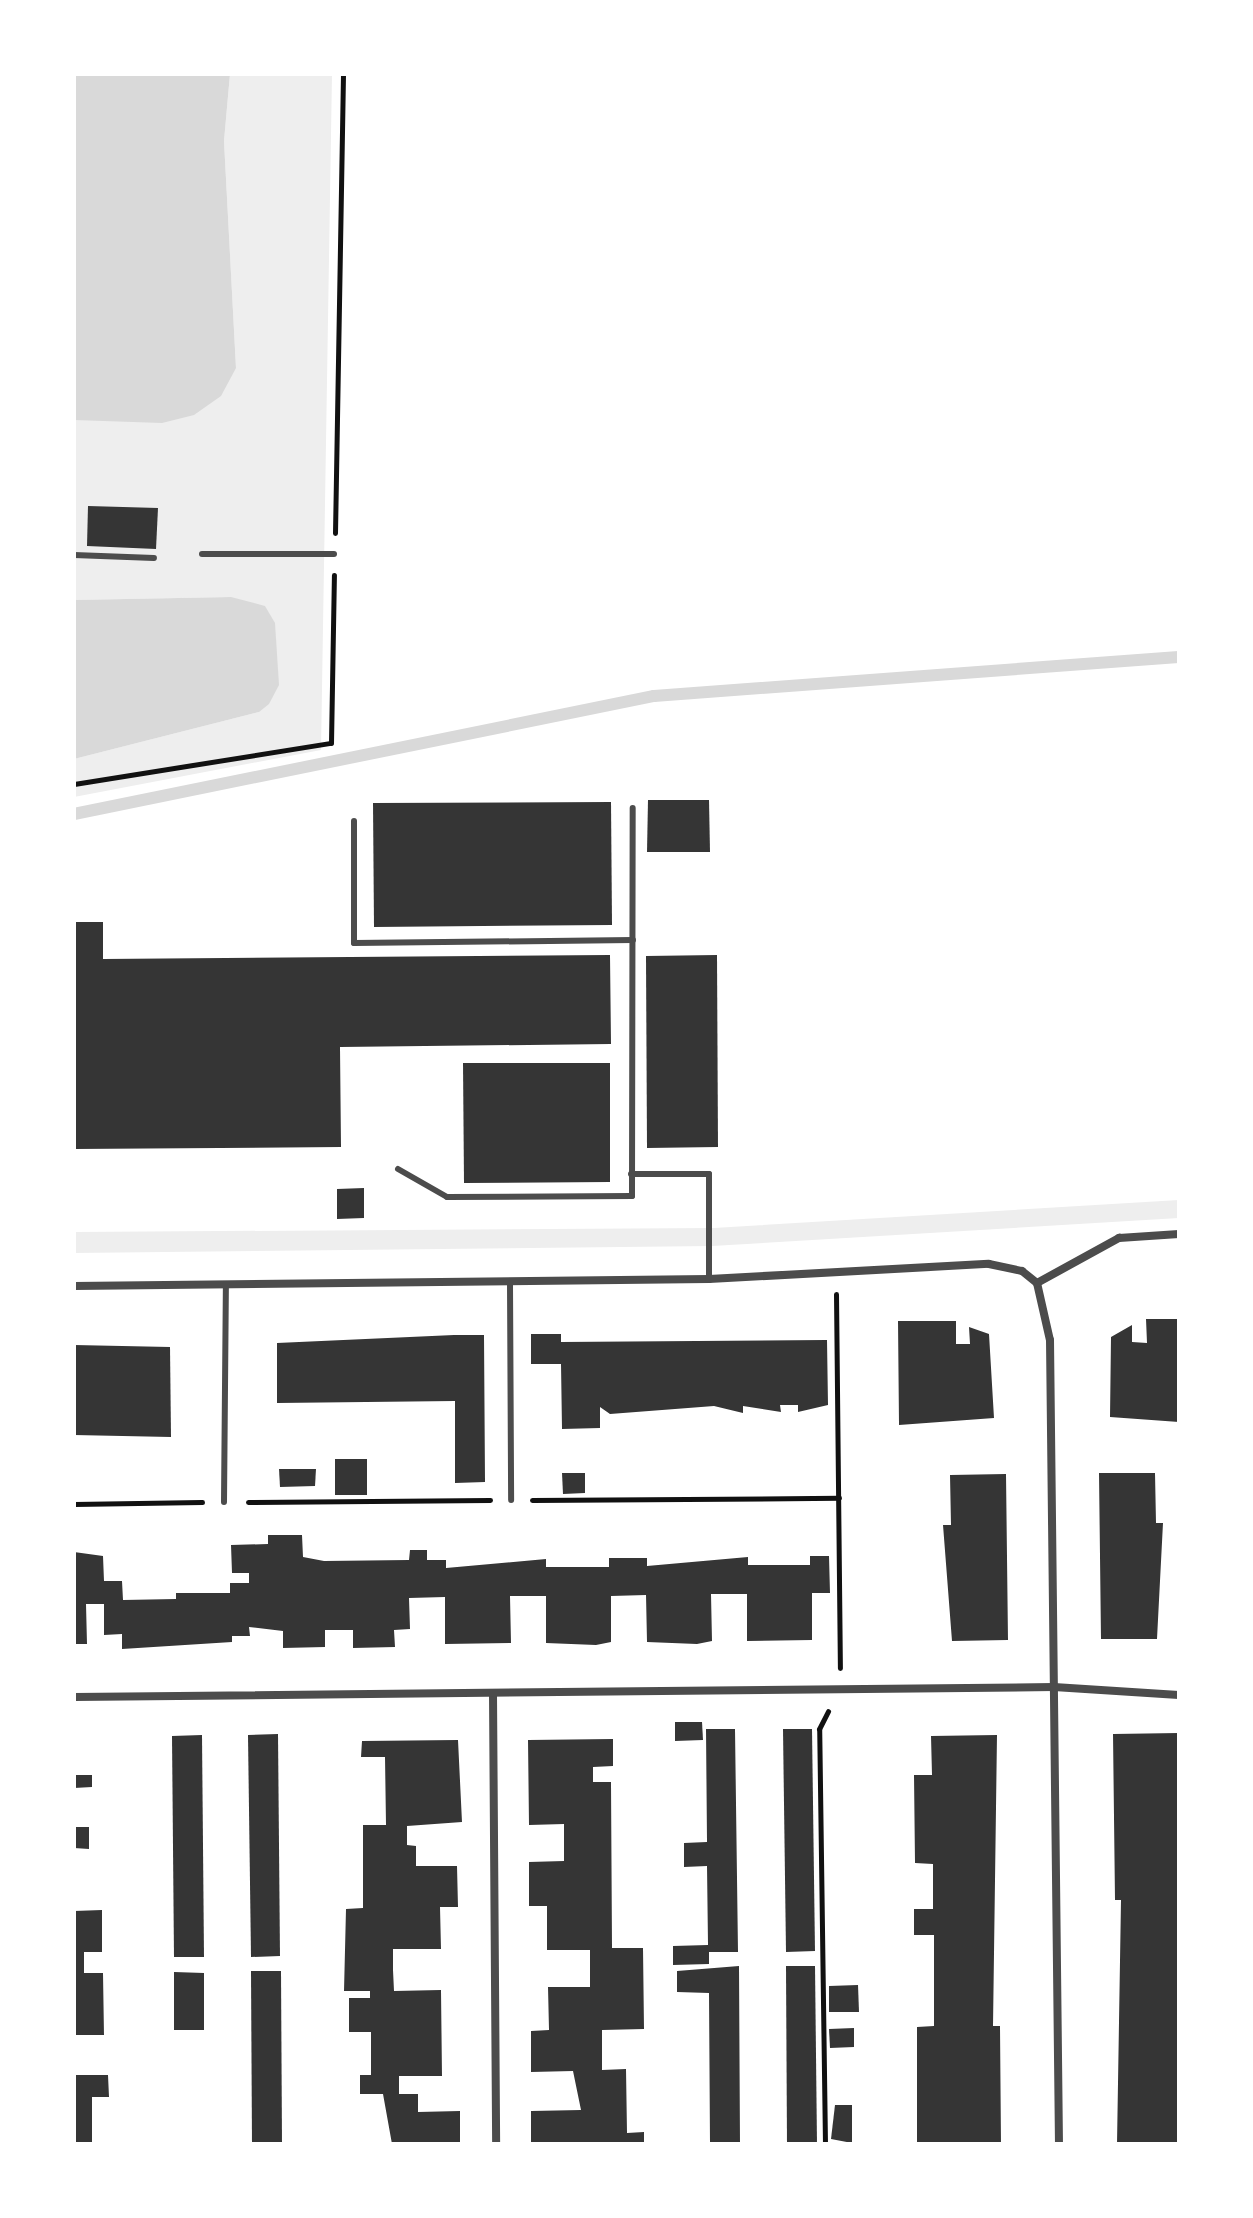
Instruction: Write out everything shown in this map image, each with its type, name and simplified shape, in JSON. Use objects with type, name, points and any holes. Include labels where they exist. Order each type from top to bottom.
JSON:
[{"type":"street","points":[[1037,1283],[1119,1238],[1179,1234]]},
{"type":"street","points":[[74,1286],[510,1284],[709,1279],[989,1264],[1022,1271],[1037,1283],[1050,1340],[1059,2144]]},
{"type":"street","points":[[74,1697],[1054,1687],[1179,1695]]},
{"type":"street","points":[[493,1694],[496,2144]]},
{"type":"lane","points":[[202,554],[334,554]]},
{"type":"lane","points":[[74,555],[154,558]]},
{"type":"lane","points":[[398,1169],[447,1197],[632,1196],[633,808]]},
{"type":"lane","points":[[354,821],[354,943],[633,940]]},
{"type":"lane","points":[[631,1174],[709,1174],[709,1279]]},
{"type":"lane","points":[[510,1284],[511,1500]]},
{"type":"lane","points":[[224,1502],[226,1286]]},
{"type":"path","points":[[74,784],[331,743],[343,74]]},
{"type":"path","points":[[74,1504],[839,1498]]},
{"type":"shaded area","points":[[74,74],[230,74],[224,141],[236,368],[221,396],[194,415],[162,423],[74,420]]},
{"type":"shaded area","points":[[230,74],[332,74],[321,750],[74,797],[74,759],[259,712],[231,597],[74,600],[74,420],[236,368],[224,141]]},
{"type":"shaded area","points":[[231,597],[265,606],[275,623],[279,685],[269,704],[259,712],[74,759],[74,600]]},
{"type":"shaded area","points":[[1179,1200],[1179,1218],[712,1246],[74,1253],[74,1232],[714,1228]]},
{"type":"building","points":[[88,506],[158,508],[156,549],[87,546]]},
{"type":"building","points":[[648,800],[709,800],[710,852],[647,852]]},
{"type":"building","points":[[611,802],[612,925],[374,927],[373,803]]},
{"type":"building","points":[[74,922],[103,922],[103,959],[610,955],[611,1044],[340,1047],[341,1147],[74,1149]]},
{"type":"building","points":[[717,955],[718,1147],[647,1148],[646,956]]},
{"type":"building","points":[[463,1063],[610,1063],[610,1182],[464,1183]]},
{"type":"building","points":[[364,1188],[364,1218],[337,1219],[337,1189]]},
{"type":"building","points":[[1146,1319],[1179,1319],[1179,1422],[1110,1417],[1111,1337],[1132,1325],[1132,1342],[1147,1343]]},
{"type":"building","points":[[898,1321],[956,1321],[956,1344],[970,1344],[969,1327],[989,1334],[994,1418],[899,1425]]},
{"type":"building","points":[[531,1334],[561,1334],[561,1342],[827,1340],[828,1405],[798,1412],[798,1405],[780,1405],[781,1412],[743,1406],[743,1413],[714,1406],[610,1414],[600,1407],[600,1428],[562,1429],[561,1364],[531,1364]]},
{"type":"building","points":[[484,1335],[485,1482],[455,1483],[455,1401],[277,1403],[277,1343]]},
{"type":"building","points":[[74,1345],[170,1347],[171,1437],[74,1435]]},
{"type":"building","points":[[335,1459],[367,1459],[367,1495],[335,1495]]},
{"type":"building","points":[[279,1469],[316,1469],[315,1486],[280,1487]]},
{"type":"building","points":[[562,1473],[585,1473],[585,1493],[563,1494]]},
{"type":"building","points":[[1099,1473],[1155,1473],[1156,1523],[1163,1523],[1157,1639],[1101,1639]]},
{"type":"building","points":[[1006,1474],[1008,1640],[952,1641],[943,1525],[951,1525],[950,1475]]},
{"type":"building","points":[[268,1535],[302,1535],[303,1557],[324,1561],[409,1560],[410,1550],[427,1550],[427,1560],[446,1560],[446,1568],[546,1559],[546,1567],[609,1567],[609,1558],[647,1558],[647,1566],[748,1557],[748,1565],[810,1565],[810,1556],[829,1556],[830,1593],[812,1593],[812,1640],[747,1641],[747,1594],[711,1594],[712,1641],[697,1644],[647,1642],[646,1595],[611,1596],[611,1642],[596,1645],[546,1643],[546,1596],[510,1596],[511,1643],[445,1644],[445,1597],[409,1598],[410,1629],[394,1630],[395,1647],[353,1648],[353,1630],[325,1630],[325,1647],[283,1648],[283,1631],[249,1627],[250,1636],[232,1636],[232,1642],[122,1649],[122,1634],[104,1635],[104,1604],[86,1604],[87,1644],[74,1644],[74,1552],[103,1556],[104,1581],[122,1581],[123,1600],[176,1599],[176,1593],[230,1593],[230,1583],[249,1583],[249,1573],[232,1573],[231,1545],[268,1544]]},
{"type":"building","points":[[675,1722],[702,1722],[703,1740],[675,1741]]},
{"type":"building","points":[[706,1729],[735,1729],[738,1952],[709,1952],[709,1964],[673,1965],[673,1946],[708,1945],[707,1866],[684,1867],[684,1843],[707,1842]]},
{"type":"building","points":[[783,1729],[812,1729],[815,1951],[786,1952]]},
{"type":"building","points":[[1179,1733],[1179,2144],[1117,2144],[1121,1900],[1115,1900],[1113,1734]]},
{"type":"building","points":[[278,1734],[280,1956],[251,1957],[248,1735]]},
{"type":"building","points":[[202,1735],[204,1957],[174,1957],[172,1736]]},
{"type":"building","points":[[997,1735],[993,2026],[1000,2026],[1001,2144],[917,2144],[917,2027],[934,2026],[934,1935],[914,1935],[914,1909],[933,1909],[933,1864],[915,1863],[914,1775],[932,1775],[931,1736]]},
{"type":"building","points":[[613,1739],[613,1766],[593,1767],[593,1782],[611,1782],[612,1948],[643,1948],[644,2029],[602,2030],[602,2070],[626,2069],[627,2133],[644,2132],[644,2144],[531,2144],[531,2111],[581,2110],[573,2071],[531,2072],[531,2031],[549,2030],[548,1987],[590,1987],[590,1950],[547,1950],[547,1906],[529,1906],[529,1862],[564,1861],[564,1824],[529,1825],[528,1740]]},
{"type":"building","points":[[458,1740],[462,1822],[407,1826],[407,1845],[416,1846],[416,1866],[457,1866],[458,1907],[440,1907],[441,1949],[393,1949],[393,1970],[394,1991],[441,1990],[442,2076],[399,2076],[399,2094],[418,2094],[418,2112],[460,2111],[460,2144],[392,2144],[383,2094],[360,2094],[360,2075],[371,2075],[371,2032],[349,2032],[349,1998],[370,1998],[370,1991],[344,1991],[346,1909],[363,1908],[363,1825],[386,1825],[385,1757],[361,1757],[362,1741]]},
{"type":"building","points":[[74,1775],[92,1775],[92,1787],[74,1788]]},
{"type":"building","points":[[74,1827],[89,1827],[89,1849],[74,1848]]},
{"type":"building","points":[[102,1910],[102,1952],[84,1952],[84,1973],[103,1973],[104,2035],[74,2035],[74,1911]]},
{"type":"building","points":[[739,1966],[740,2144],[710,2144],[709,1993],[677,1992],[677,1971]]},
{"type":"building","points":[[786,1966],[815,1966],[817,2144],[787,2144]]},
{"type":"building","points":[[251,1971],[281,1971],[282,2144],[252,2144]]},
{"type":"building","points":[[174,1972],[204,1973],[204,2030],[174,2030]]},
{"type":"building","points":[[858,1985],[859,2012],[829,2012],[829,1986]]},
{"type":"building","points":[[854,2028],[854,2047],[830,2048],[829,2029]]},
{"type":"building","points":[[74,2075],[108,2075],[109,2097],[92,2097],[92,2144],[74,2144]]},
{"type":"building","points":[[835,2105],[852,2105],[852,2143],[831,2139]]},
{"type":"waterway","points":[[74,814],[654,696],[1179,657]]}]
